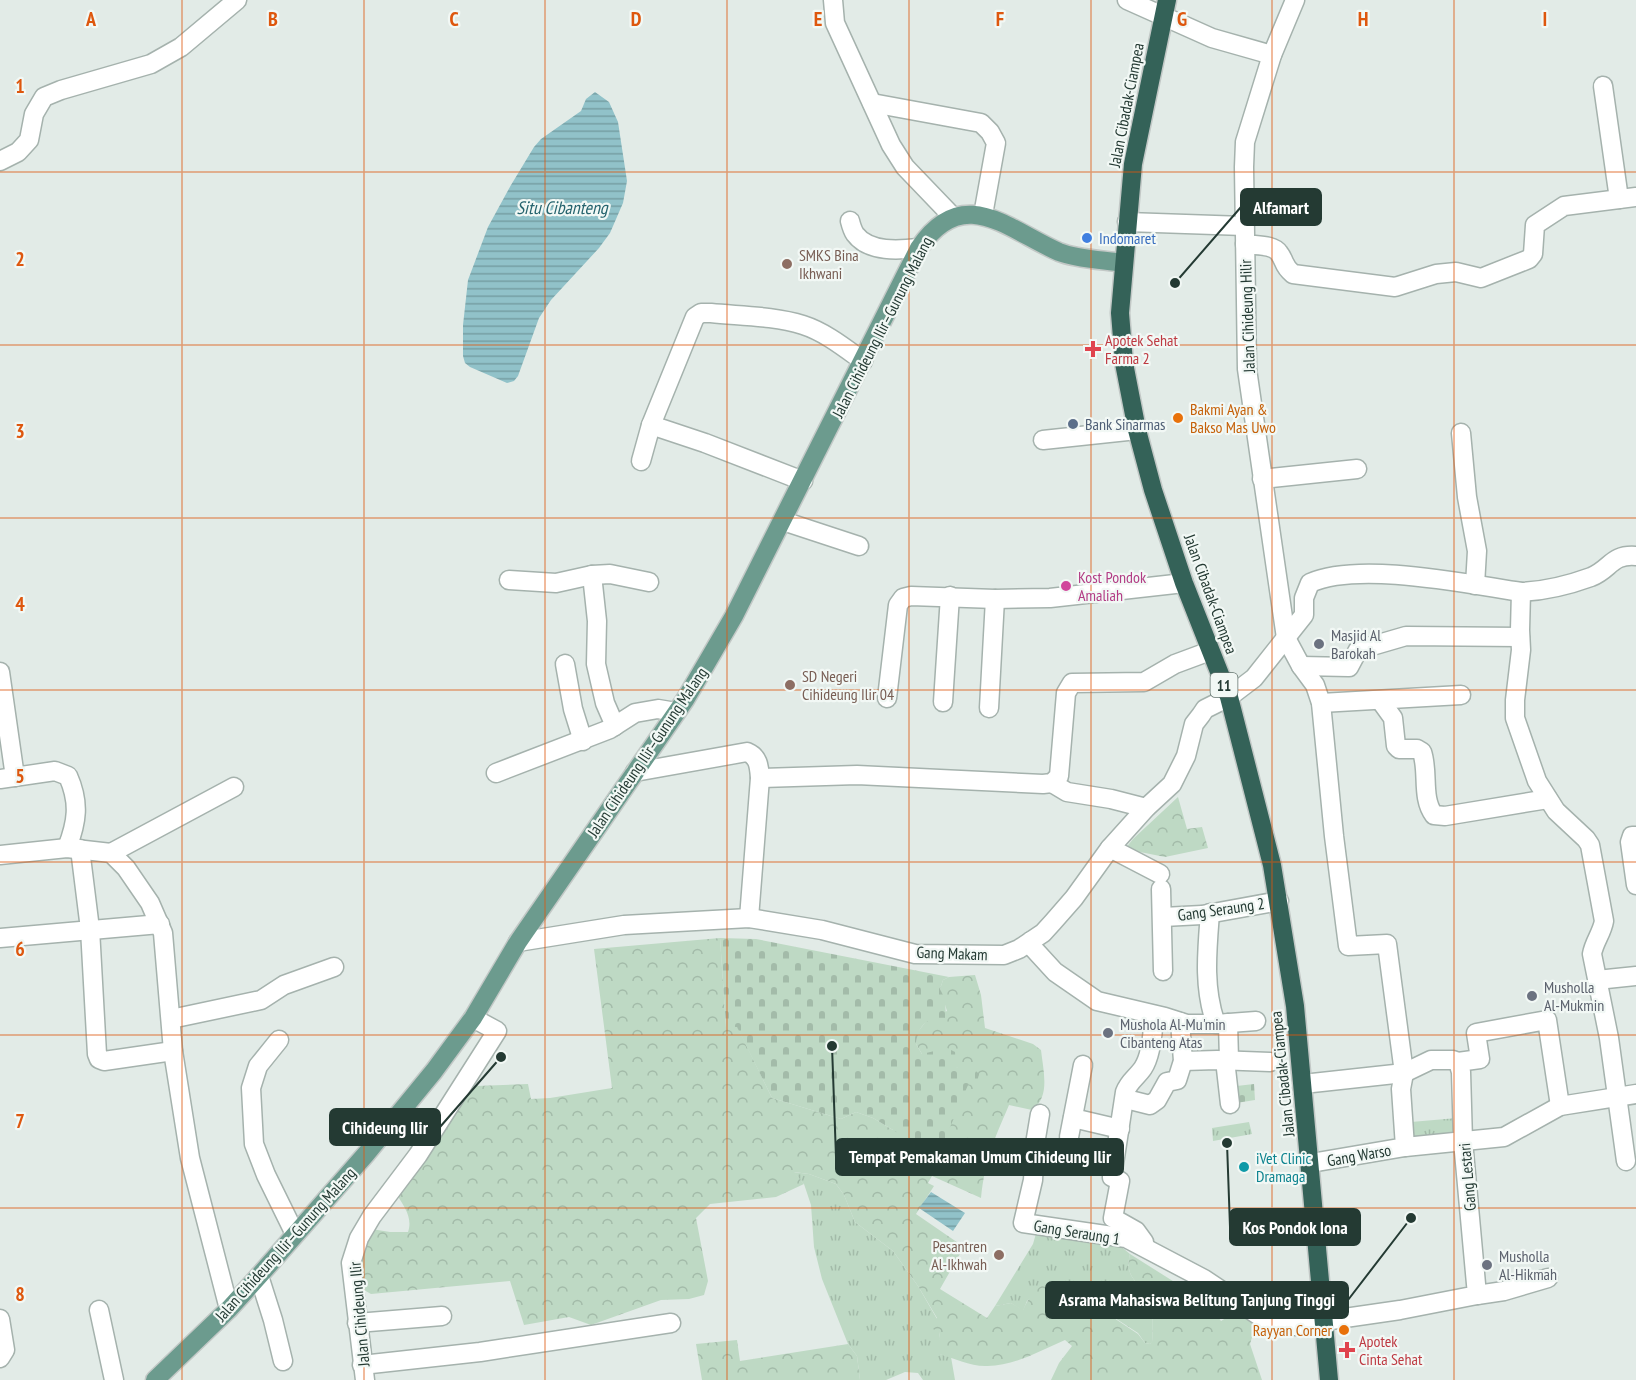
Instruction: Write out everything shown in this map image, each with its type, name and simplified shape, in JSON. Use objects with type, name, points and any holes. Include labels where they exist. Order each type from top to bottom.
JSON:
[{"type":"highway","name":"Jalan Cibadak-Ciampea","points":[[1166,9],[1133,164],[1123,263],[1121,323],[1124,363],[1137,429],[1153,490],[1184,583],[1229,697],[1260,810],[1279,901],[1295,1006],[1329,1380]]},
{"type":"main road","points":[[953,217],[983,215],[1062,253],[1123,263]]},
{"type":"main road","name":"Jalan Cihideung Ilir–Gunung Malang","points":[[155,1380],[229,1309],[259,1276],[373,1145],[434,1071],[473,1018],[518,942],[676,712],[734,616],[919,248],[935,228],[953,217]]},
{"type":"street","points":[[0,161],[18,152],[29,140],[34,114],[44,97],[151,64],[169,55],[237,0]]},
{"type":"street","points":[[833,0],[835,23],[891,145],[905,167],[953,217]]},
{"type":"street","points":[[1127,0],[1166,9],[1212,38],[1272,55]]},
{"type":"street","name":"Jalan Cihideung Hilir","points":[[1295,0],[1272,55],[1245,142],[1247,369],[1286,638],[1301,666],[1315,685],[1321,703]]},
{"type":"street","points":[[1127,222],[1245,235],[1274,248],[1280,254],[1285,267],[1293,274],[1395,287],[1436,274],[1456,272],[1481,278],[1529,259],[1533,254],[1535,225],[1560,207],[1628,198],[1603,86]]},
{"type":"street","points":[[872,103],[981,123],[990,132],[996,143],[983,215]]},
{"type":"street","points":[[850,221],[855,235],[877,248],[892,250],[919,248]]},
{"type":"street","points":[[641,461],[651,425],[697,314],[768,319],[804,325],[823,334],[863,361]]},
{"type":"street","points":[[651,425],[803,481]]},
{"type":"street","points":[[1043,440],[1137,429]]},
{"type":"street","points":[[1461,433],[1467,497],[1477,551],[1474,585]]},
{"type":"street","points":[[1262,479],[1357,469]]},
{"type":"street","points":[[783,522],[859,546]]},
{"type":"street","points":[[1229,697],[1254,678],[1304,615],[1304,598],[1310,584],[1334,576],[1365,573],[1521,592],[1539,591],[1592,576],[1607,568],[1613,560],[1627,555],[1636,556]]},
{"type":"street","points":[[509,580],[556,583],[592,575],[610,574],[649,582]]},
{"type":"street","points":[[592,575],[597,621],[596,664],[605,704],[615,726]]},
{"type":"street","points":[[887,698],[898,605],[903,598],[951,596],[995,599],[1050,598],[1184,583]]},
{"type":"street","points":[[1521,592],[1521,650],[1515,718],[1537,781],[1556,811],[1590,845],[1604,921],[1592,954],[1609,1038],[1626,1161]]},
{"type":"street","points":[[943,702],[951,596]]},
{"type":"street","points":[[989,708],[995,599]]},
{"type":"street","points":[[1301,666],[1349,667],[1358,650],[1406,636],[1520,637]]},
{"type":"street","points":[[1052,783],[1059,776],[1066,693],[1072,683],[1144,682],[1175,664],[1210,651]]},
{"type":"street","points":[[565,664],[573,709],[583,741]]},
{"type":"street","points":[[0,672],[8,778],[55,771],[68,776],[72,785],[76,812],[73,848],[90,929],[99,1059],[104,1061],[173,1051]]},
{"type":"street","points":[[1321,703],[1461,696]]},
{"type":"street","name":"Gang Makam","points":[[518,942],[624,925],[749,918],[822,930],[915,954],[1004,955],[1019,950],[1042,933],[1116,851],[1146,808],[1172,784],[1186,756],[1194,724],[1205,709],[1229,697]]},
{"type":"street","points":[[1380,700],[1393,718],[1396,746],[1399,749],[1418,749],[1422,752],[1429,809],[1434,815],[1445,816],[1548,799]]},
{"type":"street","name":"Gang Warso","points":[[1311,1163],[1405,1147],[1401,1089],[1404,1073],[1387,944],[1348,946],[1321,703]]},
{"type":"street","points":[[496,773],[583,741],[615,726],[635,713],[649,709],[676,712]]},
{"type":"street","points":[[635,772],[747,752],[754,755],[759,763],[760,778],[749,918]]},
{"type":"street","points":[[760,778],[857,775],[1052,783],[1067,792],[1111,799],[1146,808]]},
{"type":"street","points":[[0,855],[73,848],[111,853],[234,787]]},
{"type":"street","points":[[1636,836],[1632,836],[1630,842],[1636,885]]},
{"type":"street","points":[[1116,851],[1160,881],[1163,971]]},
{"type":"street","points":[[111,853],[140,886],[160,924],[173,1051],[190,1158],[229,1309]]},
{"type":"street","name":"Gang Seraung 2","points":[[1163,917],[1210,914],[1279,901]]},
{"type":"street","points":[[1210,914],[1206,961],[1207,982],[1211,1011],[1222,1024],[1230,1104]]},
{"type":"street","points":[[0,938],[160,924]]},
{"type":"street","points":[[1031,941],[1043,960],[1097,1001],[1180,1022],[1222,1024],[1256,1020]]},
{"type":"street","points":[[171,1019],[261,1000],[284,986],[334,967]]},
{"type":"street","points":[[1597,980],[1636,976]]},
{"type":"street","points":[[1148,1249],[1136,1231],[1113,1218],[1120,1181],[1112,1177],[1129,1083],[1144,1067],[1149,1054],[1155,1015]]},
{"type":"street","name":"Jalan Cihideung Ilir","points":[[363,1373],[351,1263],[358,1238],[418,1155],[497,1031],[473,1018]]},
{"type":"street","points":[[1303,1084],[1404,1073],[1431,1060],[1458,1062],[1480,1059],[1476,1033],[1547,1020],[1560,1106]]},
{"type":"street","points":[[1125,1099],[1150,1105],[1157,1100],[1167,1082],[1177,1080],[1183,1061],[1180,1022]]},
{"type":"street","points":[[279,1040],[258,1066],[251,1088],[254,1144],[266,1175],[295,1234]]},
{"type":"street","points":[[1183,1061],[1270,1062]]},
{"type":"street","name":"Gang Lestari","points":[[1458,1062],[1461,1072],[1463,1141],[1477,1295]]},
{"type":"street","points":[[1069,1137],[1083,1065]]},
{"type":"street","points":[[1405,1147],[1504,1137],[1560,1106],[1618,1099],[1636,1094]]},
{"type":"street","name":"Gang Seraung 1","points":[[1040,1114],[1035,1144],[1033,1180],[1023,1223],[1126,1238],[1204,1279],[1271,1322],[1286,1326],[1310,1326],[1324,1321]]},
{"type":"street","points":[[1073,1118],[1120,1129]]},
{"type":"street","points":[[259,1276],[273,1320],[282,1361]]},
{"type":"street","points":[[1324,1321],[1504,1291],[1548,1278]]},
{"type":"street","points":[[99,1310],[114,1380]]},
{"type":"street","points":[[357,1323],[442,1316]]},
{"type":"street","points":[[0,1319],[6,1350],[0,1358]]},
{"type":"street","points":[[363,1373],[490,1350],[671,1323]]},
{"type":"green space","points":[[1178,797],[1187,829],[1202,827],[1208,848],[1165,857],[1125,849],[1133,839]]},
{"type":"green space","points":[[720,938],[726,1027],[737,1026],[772,1098],[841,1119],[856,1112],[873,1118],[893,1130],[969,1069],[961,1069],[922,1054],[916,1044],[917,1033],[927,1020],[947,1011],[940,989],[943,980],[949,977],[975,975],[981,995],[985,1028],[1033,1044],[1041,1050],[1044,1074],[1042,1098],[1032,1110],[1009,1105],[988,1161],[981,1198],[932,1176],[928,1183],[934,1186],[916,1214],[964,1247],[940,1289],[987,1318],[995,1306],[1011,1303],[1023,1310],[1034,1292],[1051,1281],[1060,1289],[1084,1298],[1138,1334],[1145,1343],[1150,1344],[1153,1341],[1151,1303],[1129,1271],[1130,1254],[1176,1283],[1191,1300],[1214,1311],[1221,1321],[1234,1313],[1256,1324],[1250,1344],[1262,1380],[1051,1380],[1059,1363],[1072,1346],[1065,1340],[1026,1358],[995,1366],[973,1365],[939,1354],[937,1346],[940,1338],[939,1332],[931,1328],[931,1323],[937,1318],[893,1251],[855,1222],[844,1195],[836,1184],[809,1174],[794,1172],[804,1184],[776,1197],[710,1204],[696,1218],[708,1281],[704,1295],[689,1299],[661,1300],[591,1325],[569,1317],[524,1325],[510,1281],[371,1294],[364,1290],[359,1279],[359,1227],[390,1232],[408,1232],[409,1217],[397,1195],[427,1158],[466,1084],[476,1086],[528,1084],[531,1099],[612,1088],[594,949]]},
{"type":"green space","points":[[720,938],[756,939],[949,977],[943,980],[940,989],[945,999],[946,1018],[934,1019],[925,1023],[921,1027],[916,1044],[922,1054],[947,1048],[955,1052],[956,1067],[975,1070],[979,1074],[977,1082],[968,1085],[939,1148],[928,1151],[873,1118],[856,1112],[841,1119],[772,1098],[737,1027],[726,1027]]},
{"type":"green space","points":[[1254,1084],[1255,1100],[1230,1104],[1228,1087]]},
{"type":"green space","points":[[1457,1118],[1457,1138],[1412,1143],[1411,1122]]},
{"type":"green space","points":[[1249,1122],[1252,1134],[1213,1141],[1212,1128]]},
{"type":"green space","points":[[793,1172],[809,1174],[836,1184],[844,1195],[855,1222],[893,1251],[918,1286],[937,1319],[940,1338],[939,1354],[951,1357],[955,1380],[923,1380],[918,1373],[905,1372],[886,1380],[860,1380],[857,1356],[848,1344],[822,1279],[814,1247],[811,1205],[804,1184]]},
{"type":"green space","points":[[1037,1230],[1118,1244],[1130,1254],[1129,1271],[1151,1303],[1153,1342],[1145,1343],[1138,1333],[1084,1298],[1060,1289],[1051,1281],[1027,1301],[1023,1311],[1011,1303],[995,1306],[1033,1244]]},
{"type":"green space","points":[[737,1340],[740,1361],[848,1344],[857,1356],[860,1380],[702,1380],[696,1344]]},
{"type":"water","name":"Situ Cibanteng","points":[[595,92],[609,102],[618,122],[627,181],[623,203],[610,233],[551,300],[539,318],[518,376],[514,381],[507,383],[465,363],[463,325],[468,280],[488,227],[534,147],[541,139],[581,111],[586,99]]},
{"type":"water","points":[[931,1192],[965,1213],[953,1231],[919,1208]]},
{"type":"place","name":"Indomaret","points":[[1087,238]]},
{"type":"place","name":"SMKS Bina Ikhwani","points":[[787,264]]},
{"type":"place","name":"Alfamart","points":[[1175,283]]},
{"type":"place","name":"Apotek Sehat Farma 2","points":[[1093,349]]},
{"type":"place","name":"Bakmi Ayan & Bakso Mas Uwo","points":[[1178,418]]},
{"type":"place","name":"Bank Sinarmas","points":[[1073,424]]},
{"type":"place","name":"Kost Pondok Amaliah","points":[[1066,586]]},
{"type":"place","name":"Masjid Al Barokah","points":[[1319,644]]},
{"type":"place","name":"SD Negeri Cihideung Ilir 04","points":[[790,685]]},
{"type":"place","name":"Musholla Al-Mukmin","points":[[1532,996]]},
{"type":"place","name":"Mushola Al-Mu'min Cibanteng Atas","points":[[1108,1033]]},
{"type":"place","name":"Tempat Pemakaman Umum Cihideung Ilir","points":[[832,1046]]},
{"type":"place","name":"Cihideung Ilir","points":[[501,1057]]},
{"type":"place","name":"Kos Pondok Iona","points":[[1227,1143]]},
{"type":"place","name":"iVet Clinic Dramaga","points":[[1244,1167]]},
{"type":"place","name":"Asrama Mahasiswa Belitung Tanjung Tinggi","points":[[1411,1218]]},
{"type":"place","name":"Pesantren Al-Ikhwah","points":[[999,1255]]},
{"type":"place","name":"Musholla Al-Hikmah","points":[[1487,1265]]},
{"type":"place","name":"Rayyan Corner","points":[[1344,1330]]},
{"type":"place","name":"Apotek Cinta Sehat","points":[[1347,1350]]}]
